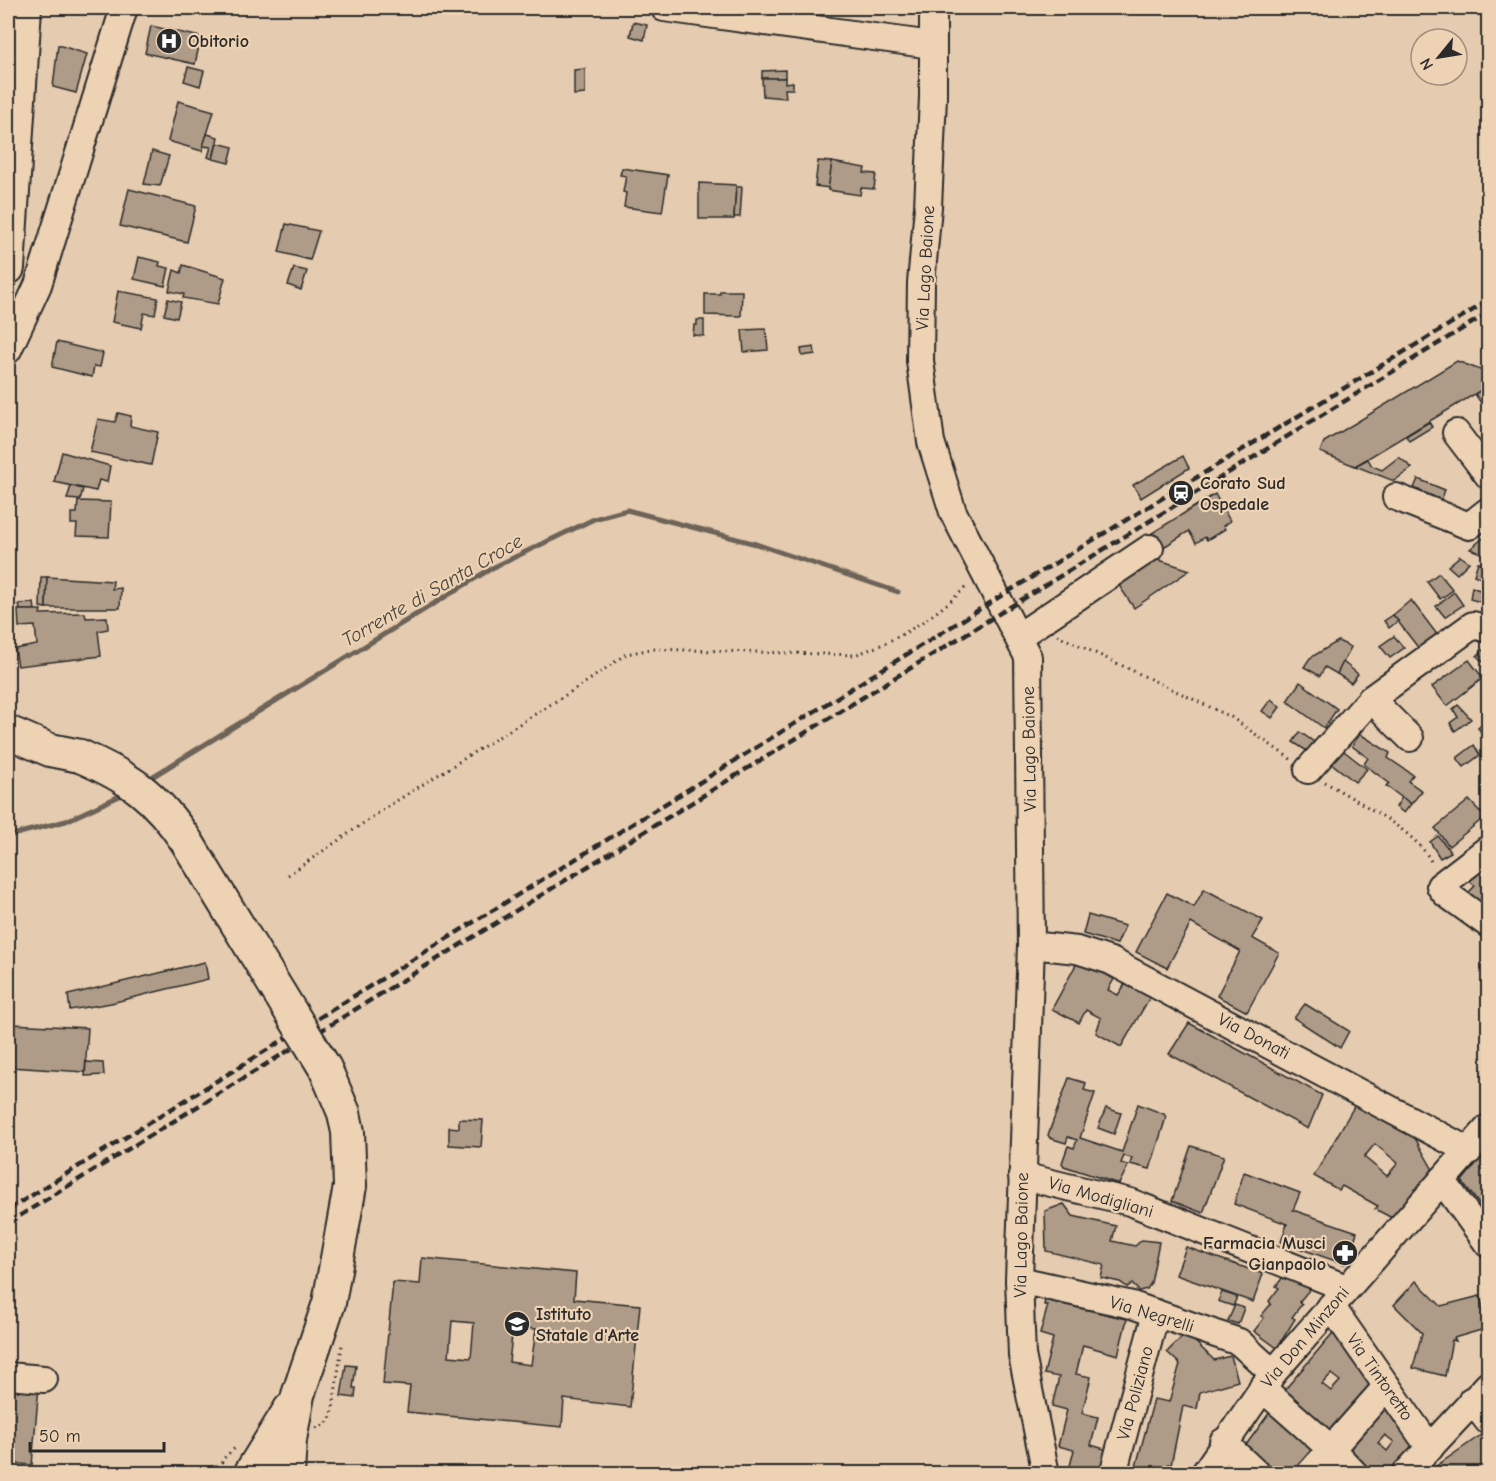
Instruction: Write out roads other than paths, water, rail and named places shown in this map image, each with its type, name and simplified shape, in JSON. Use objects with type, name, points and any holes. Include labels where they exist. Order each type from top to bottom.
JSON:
[{"type":"main road","points":[[8,268],[25,8]]},
{"type":"main road","points":[[8,732],[50,750]]},
{"type":"main road","points":[[8,750],[50,750],[80,756],[123,777],[149,794],[170,817],[187,842],[325,1068],[340,1102],[348,1132],[350,1186],[328,1303],[298,1395],[261,1473]]},
{"type":"main road","points":[[288,1473],[290,1440],[298,1395]]},
{"type":"street","points":[[8,350],[38,285],[124,8]]},
{"type":"street","points":[[664,8],[932,45]]},
{"type":"street","name":"Via Lago Baione","points":[[933,8],[928,207],[921,283],[920,361],[931,442],[953,512],[983,571],[1028,631],[1031,945],[1019,1280],[1022,1355],[1046,1473]]},
{"type":"street","points":[[1456,434],[1488,475]]},
{"type":"street","points":[[1396,497],[1469,525],[1488,511]]},
{"type":"street","points":[[1028,631],[1150,548]]},
{"type":"street","points":[[1308,771],[1371,699],[1473,625],[1488,629]]},
{"type":"street","points":[[1371,699],[1410,738]]},
{"type":"street","points":[[1488,849],[1440,886],[1445,893],[1488,924]]},
{"type":"street","name":"Via Donati","points":[[1031,945],[1077,950],[1111,962],[1469,1150]]},
{"type":"street","name":"Via Don Minzoni","points":[[1204,1473],[1223,1442],[1268,1380],[1338,1297],[1488,1128]]},
{"type":"street","name":"Via Modigliani","points":[[1022,1176],[1130,1202],[1338,1297]]},
{"type":"street","points":[[1442,1180],[1486,1233]]},
{"type":"street","name":"Via Negrelli","points":[[1019,1280],[1132,1305],[1239,1342],[1268,1380],[1355,1473]]},
{"type":"street","name":"Via Tintoretto","points":[[1338,1297],[1387,1386],[1430,1448]]},
{"type":"street","name":"Via Poliziano","points":[[1113,1473],[1156,1313]]},
{"type":"street","points":[[8,1376],[44,1379]]},
{"type":"street","points":[[1309,1473],[1387,1386]]},
{"type":"street","points":[[1405,1473],[1480,1393]]},
{"type":"street","points":[[1480,1393],[1488,1421]]},
{"type":"street","points":[[1223,1442],[1257,1473]]},
{"type":"waterway","name":"Torrente di Santa Croce","points":[[147,780],[492,568],[594,519],[627,510],[756,544],[898,592]]},
{"type":"waterway","name":"Torrente di Santa Croce","points":[[8,836],[66,821],[126,793]]},
{"type":"railway","points":[[8,1210],[1014,588],[1488,301]]},
{"type":"railway","points":[[8,1223],[1488,313]]},
{"type":"place","name":"Obitorio","points":[[169,41]]},
{"type":"place","name":"Corato Sud Ospedale","points":[[1181,493]]},
{"type":"place","name":"Farmacia Musci Gianpaolo","points":[[1345,1253]]},
{"type":"place","name":"Istituto Statale d'Arte","points":[[517,1324]]}]
